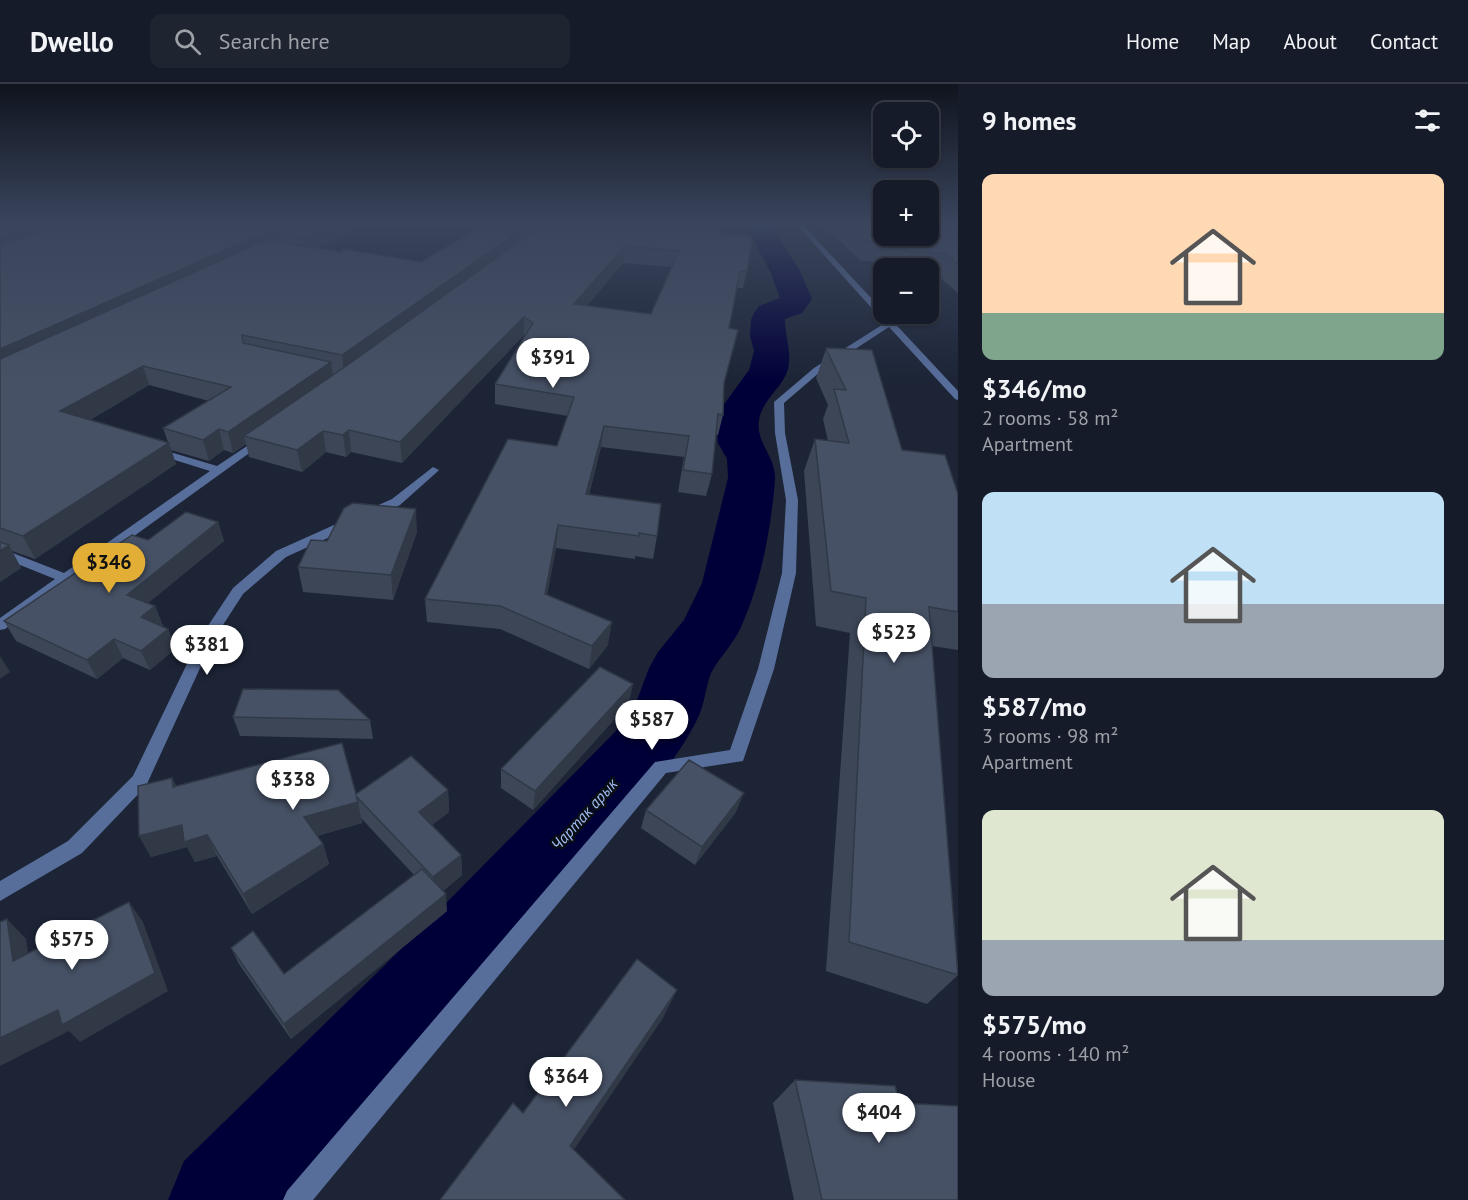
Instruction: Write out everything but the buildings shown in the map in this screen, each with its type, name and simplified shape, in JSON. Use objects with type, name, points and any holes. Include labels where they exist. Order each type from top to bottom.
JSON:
[{"type":"street","points":[[848,277],[873,304]]},
{"type":"street","points":[[296,1200],[661,767],[737,756],[766,669],[789,573],[792,500],[780,433],[779,402],[817,370],[888,324]]},
{"type":"street","points":[[891,324],[958,397]]},
{"type":"street","points":[[0,625],[268,435]]},
{"type":"street","points":[[141,446],[219,470]]},
{"type":"street","points":[[0,892],[75,847],[140,781],[205,641],[238,591],[281,554],[396,502],[433,470]]},
{"type":"street","points":[[0,552],[65,578]]},
{"type":"waterway","name":"Чартак арык","points":[[223,1200],[418,998],[640,752],[666,713],[681,668],[710,629],[730,583],[752,478],[750,459],[740,443],[737,421],[743,407],[768,371],[772,351],[768,336],[768,320],[771,313],[790,306],[796,299],[787,277]]}]
